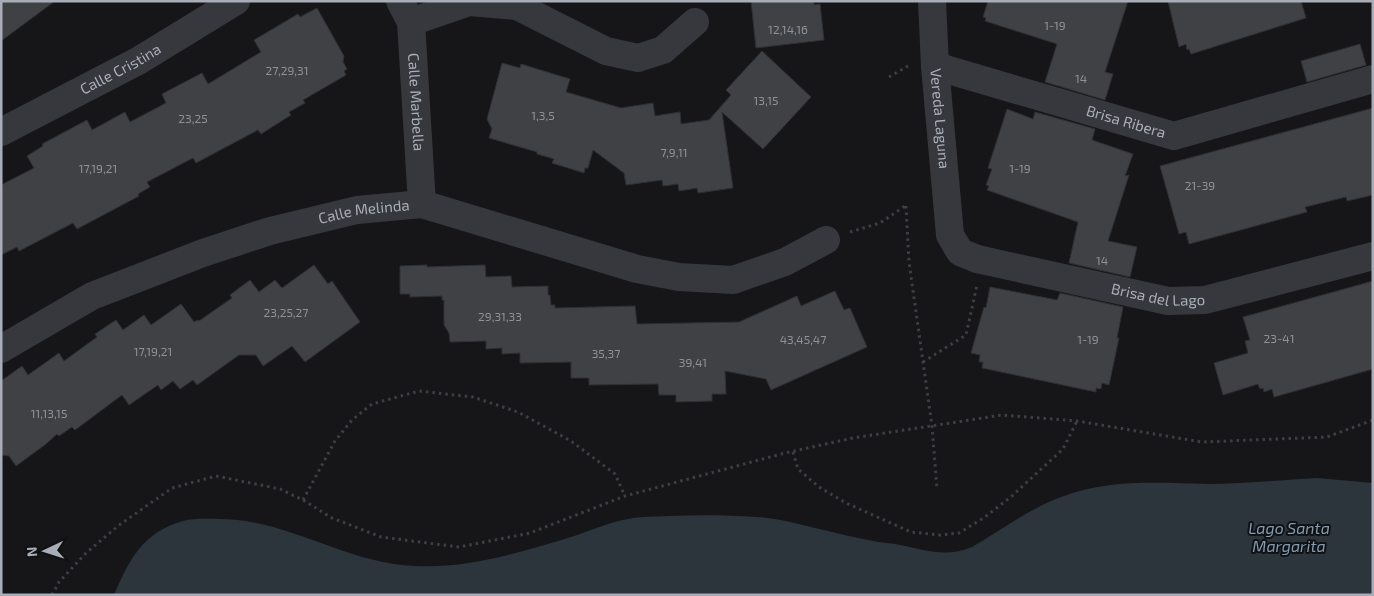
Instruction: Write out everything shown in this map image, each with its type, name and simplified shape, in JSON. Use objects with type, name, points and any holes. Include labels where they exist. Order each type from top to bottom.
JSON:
[{"type":"street","name":"Calle Cristina","points":[[1,132],[138,60],[236,1]]},
{"type":"street","name":"Vereda Laguna","points":[[932,1],[950,235]]},
{"type":"street","points":[[405,11],[469,2],[517,6],[606,51],[638,58],[664,50],[695,22]]},
{"type":"street","name":"Calle Marbella","points":[[405,11],[422,204]]},
{"type":"street","name":"Brisa Ribera","points":[[936,66],[1174,136],[1373,79]]},
{"type":"street","name":"Calle Melinda","points":[[1,349],[92,296],[203,253],[270,231],[357,210],[422,204],[637,269],[678,277],[733,280],[785,262],[826,240]]},
{"type":"street","name":"Brisa del Lago","points":[[950,235],[960,252],[983,260],[1168,301],[1205,300],[1373,256]]},
{"type":"path","points":[[826,240],[880,222],[906,206],[909,262],[932,426],[937,489]]},
{"type":"path","points":[[923,362],[966,335],[983,260]]},
{"type":"path","points":[[303,500],[335,441],[352,420],[372,404],[419,391],[472,397],[518,412],[571,441],[615,474],[625,496]]},
{"type":"path","points":[[52,595],[60,582],[86,553],[118,526],[172,488],[216,476],[280,489],[303,500],[332,518],[381,537],[459,547],[530,533],[625,496],[792,452],[853,438],[1002,415],[1077,421],[1202,442],[1327,436],[1373,420]]},
{"type":"path","points":[[792,452],[798,469],[819,487],[846,503],[911,532],[940,535],[960,533],[985,517],[1039,473],[1063,449],[1077,421]]},
{"type":"water","name":"Lago Santa Margarita","points":[[1317,478],[1373,483],[1373,595],[114,595],[125,570],[139,549],[148,540],[157,532],[169,526],[192,519],[244,521],[269,526],[364,557],[414,566],[454,565],[494,558],[571,537],[621,520],[638,517],[712,515],[774,519],[867,540],[945,553],[972,547],[1028,512],[1052,501],[1099,487],[1135,483],[1221,484]]},
{"type":"building","points":[[1,1],[55,1],[1,41]]},
{"type":"building","points":[[751,1],[814,1],[814,5],[820,4],[824,40],[756,48]]},
{"type":"building","points":[[988,1],[1128,1],[1105,72],[1113,74],[1105,100],[1045,82],[1057,44],[985,21],[986,18],[983,17]]},
{"type":"building","points":[[1168,1],[1301,1],[1306,18],[1191,54],[1189,49],[1187,50],[1186,44],[1179,47]]},
{"type":"building","points":[[317,8],[344,56],[343,62],[347,69],[344,71],[346,75],[303,100],[305,103],[289,112],[291,115],[261,134],[258,130],[196,163],[193,158],[147,182],[150,187],[138,194],[139,196],[77,229],[73,223],[19,251],[17,247],[1,255],[1,185],[34,168],[27,156],[43,146],[42,144],[87,120],[92,130],[125,112],[130,122],[166,103],[162,94],[202,73],[208,84],[261,52],[254,40],[298,14],[300,17]]},
{"type":"building","points":[[1360,44],[1366,65],[1307,82],[1301,61]]},
{"type":"building","points":[[762,51],[811,97],[763,149],[722,112],[733,188],[698,193],[697,188],[679,191],[678,184],[663,186],[662,180],[626,185],[624,173],[593,150],[588,168],[585,168],[584,173],[552,163],[554,159],[537,154],[537,152],[489,138],[492,129],[487,119],[502,63],[520,68],[521,64],[570,79],[566,92],[621,108],[653,103],[655,116],[680,112],[681,124],[709,120],[731,95],[726,90]]},
{"type":"building","points":[[1373,108],[1373,195],[1347,201],[1346,197],[1305,207],[1307,212],[1189,244],[1186,232],[1179,234],[1160,166]]},
{"type":"building","points":[[1007,109],[1033,119],[1035,112],[1095,129],[1092,140],[1133,154],[1125,176],[1129,175],[1108,241],[1137,247],[1130,277],[1069,263],[1078,222],[987,190],[989,186],[986,185],[992,169],[988,168]]},
{"type":"building","points":[[314,265],[328,284],[332,281],[360,322],[305,362],[292,346],[263,366],[256,355],[239,355],[197,385],[193,380],[180,389],[173,381],[161,390],[158,385],[129,405],[122,395],[75,430],[72,427],[59,436],[57,434],[16,466],[9,456],[1,455],[1,381],[22,366],[28,375],[59,353],[64,361],[97,337],[95,334],[116,320],[123,330],[144,315],[151,325],[181,304],[194,322],[199,321],[232,298],[230,295],[250,280],[259,292],[275,280],[282,288]]},
{"type":"building","points":[[427,265],[427,267],[485,265],[486,277],[511,276],[512,287],[548,286],[551,305],[555,305],[555,308],[635,306],[637,324],[739,322],[797,296],[801,306],[835,291],[844,310],[850,308],[867,347],[771,390],[766,379],[725,371],[726,394],[712,394],[712,401],[676,402],[676,395],[659,395],[658,384],[589,385],[589,378],[571,378],[571,362],[520,363],[520,353],[502,354],[502,348],[486,349],[486,341],[450,342],[449,333],[444,325],[444,300],[442,300],[442,296],[410,297],[410,294],[400,294],[400,266]]},
{"type":"building","points":[[1373,281],[1373,369],[1274,397],[1272,389],[1264,392],[1263,388],[1260,389],[1258,384],[1223,395],[1214,363],[1248,353],[1245,341],[1250,340],[1243,317]]},
{"type":"building","points":[[990,287],[1057,300],[1060,293],[1123,307],[1117,338],[1119,338],[1109,385],[1102,383],[1101,389],[1096,388],[1096,392],[982,368],[983,362],[979,362],[980,355],[971,353],[984,307],[986,308]]}]
